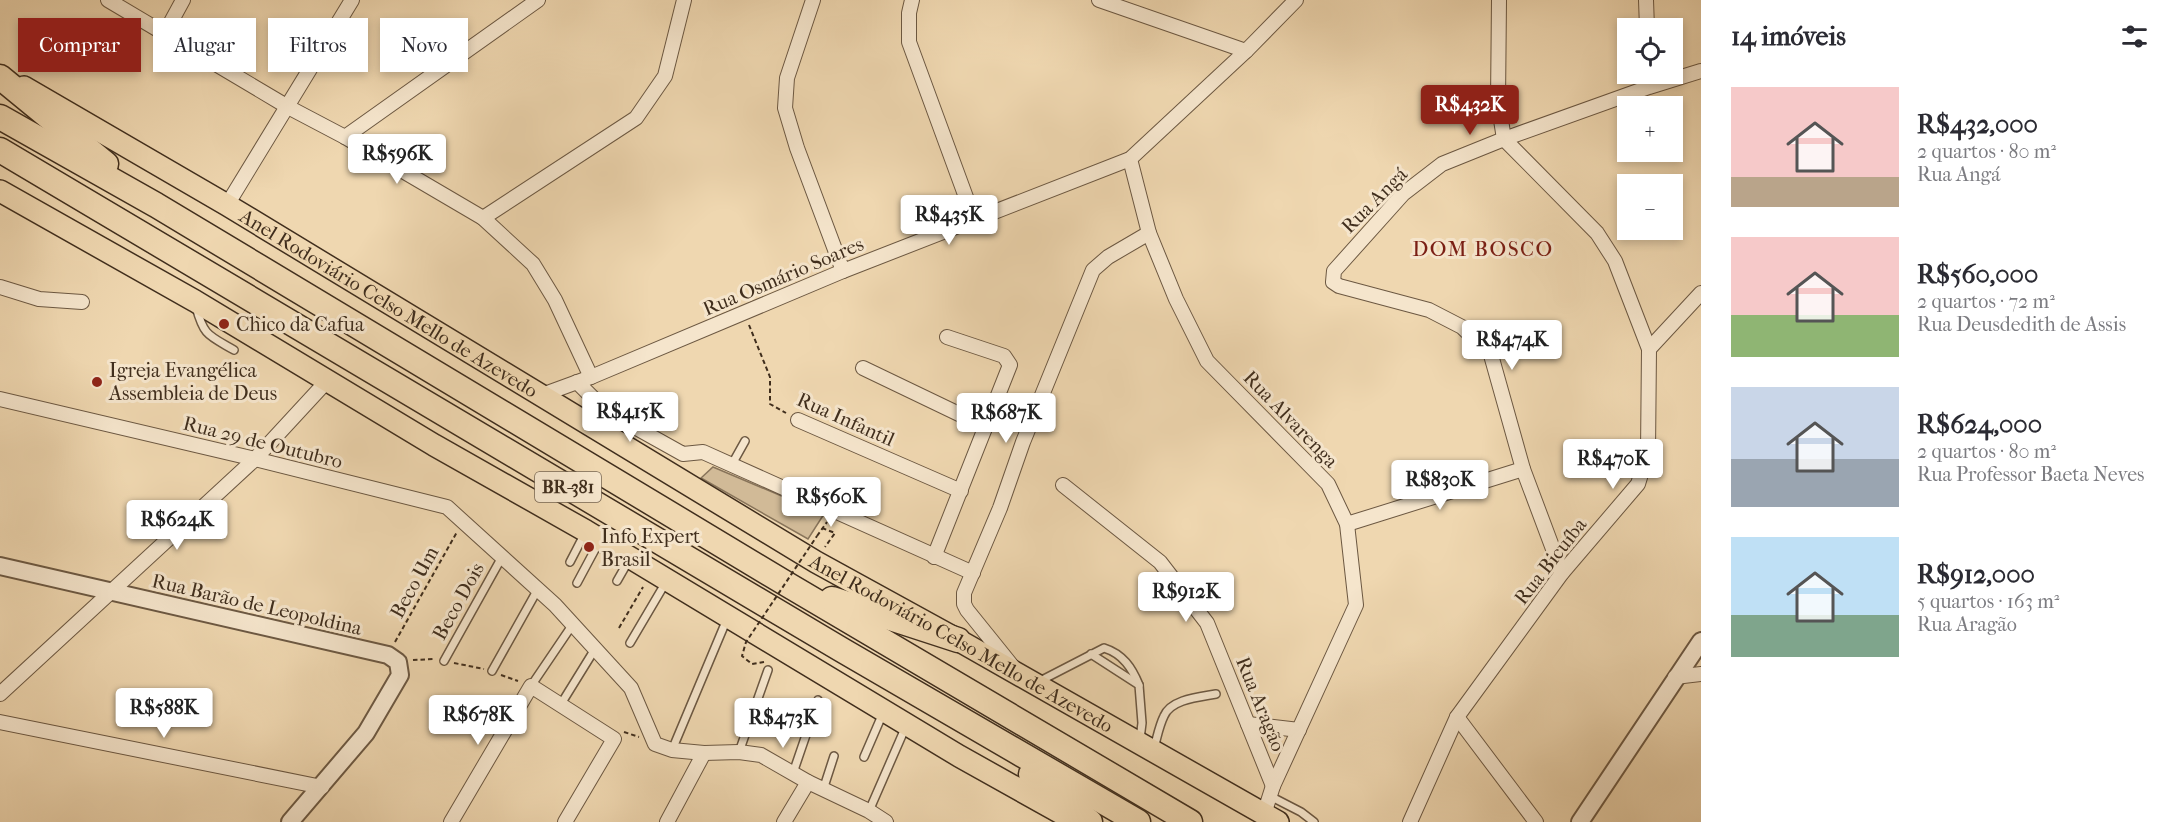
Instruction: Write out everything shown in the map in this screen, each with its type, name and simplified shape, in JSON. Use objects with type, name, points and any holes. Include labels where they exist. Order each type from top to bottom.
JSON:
[{"type":"highway","points":[[0,75],[156,205]]},
{"type":"highway","name":"Anel Rodoviário Celso Mello de Azevedo","points":[[0,117],[156,205],[790,586],[1190,822]]},
{"type":"highway","name":"BR-381","points":[[0,150],[1138,822]]},
{"type":"highway","points":[[790,586],[958,640]]},
{"type":"highway","points":[[968,723],[1090,822]]},
{"type":"main road","name":"Anel Rodoviário Celso Mello de Azevedo","points":[[0,75],[227,206],[816,562],[1147,747],[1271,805]]},
{"type":"main road","points":[[0,191],[195,301],[327,381],[593,535],[959,756],[1077,822]]},
{"type":"street","points":[[108,0],[153,26]]},
{"type":"street","points":[[173,18],[183,0]]},
{"type":"street","points":[[227,206],[352,0]]},
{"type":"street","points":[[345,137],[538,0]]},
{"type":"street","points":[[483,218],[636,118],[665,76],[684,0]]},
{"type":"street","points":[[813,0],[787,78],[785,108],[797,148],[843,271]]},
{"type":"street","points":[[912,0],[909,13],[909,42],[974,219]]},
{"type":"street","points":[[1099,0],[1246,51]]},
{"type":"street","name":"Rua Osmário Soares","points":[[539,396],[745,314],[843,271],[1130,159],[1246,51],[1296,0]]},
{"type":"street","points":[[1499,0],[1498,101],[1504,139]]},
{"type":"street","points":[[1646,0],[1647,18]]},
{"type":"street","name":"Rua Angá","points":[[1683,74],[1701,71]]},
{"type":"street","points":[[230,72],[483,218],[533,264],[555,300],[591,377]]},
{"type":"street","name":"Rua Angá","points":[[1524,469],[1491,355],[1462,327],[1429,310],[1339,286],[1333,282],[1334,271],[1403,194],[1442,164],[1639,84]]},
{"type":"street","name":"Rua Bicuíba","points":[[1410,822],[1457,717],[1562,573],[1638,484],[1648,452],[1649,349],[1615,261],[1597,233],[1504,139]]},
{"type":"street","name":"Rua Alvarenga","points":[[1130,159],[1149,233],[1176,299],[1207,361],[1328,484],[1347,524],[1356,605],[1299,730],[1271,805]]},
{"type":"street","points":[[1027,679],[964,604],[964,593],[1000,508],[1023,442],[1093,270],[1108,257],[1149,233]]},
{"type":"street","points":[[0,287],[39,299],[82,302]]},
{"type":"street","points":[[1649,349],[1701,293]]},
{"type":"street","points":[[934,557],[1010,365],[1004,356],[947,337]]},
{"type":"street","points":[[863,368],[986,427]]},
{"type":"street","points":[[0,694],[255,459],[327,381]]},
{"type":"street","points":[[577,382],[606,411],[683,454],[703,452],[973,573]]},
{"type":"street","name":"Rua 29 de Outubro","points":[[0,399],[447,507],[463,522]]},
{"type":"street","name":"Rua Infantil","points":[[798,420],[961,491]]},
{"type":"street","points":[[1347,524],[1524,469],[1562,573]]},
{"type":"street","name":"Rua Aragão","points":[[1062,485],[1160,562],[1207,623],[1248,724],[1271,805]]},
{"type":"street","points":[[463,522],[538,589],[631,688],[655,744],[672,750],[761,755],[886,822]]},
{"type":"street","name":"Rua Barão de Leopoldina","points":[[0,566],[393,659]]},
{"type":"street","points":[[1580,822],[1675,677],[1701,642]]},
{"type":"street","points":[[290,822],[366,733],[400,675],[393,659]]},
{"type":"street","points":[[1675,677],[1701,674]]},
{"type":"street","points":[[451,822],[531,686],[614,738],[565,822]]},
{"type":"street","points":[[1457,717],[1536,822]]},
{"type":"street","points":[[0,722],[322,787]]},
{"type":"street","points":[[1248,724],[1299,730]]},
{"type":"street","points":[[667,822],[704,753]]},
{"type":"street","points":[[784,822],[808,782]]},
{"type":"lane","points":[[195,301],[201,326],[210,336],[234,350]]},
{"type":"lane","points":[[731,466],[745,441]]},
{"type":"lane","points":[[570,562],[593,535]]},
{"type":"lane","points":[[577,583],[593,535]]},
{"type":"lane","name":"Beco Dois","points":[[444,661],[502,557]]},
{"type":"lane","points":[[617,581],[631,558]]},
{"type":"lane","points":[[630,643],[660,576]]},
{"type":"lane","points":[[492,671],[538,589]]},
{"type":"lane","points":[[672,750],[728,616]]},
{"type":"lane","points":[[531,686],[573,624]]},
{"type":"lane","points":[[1027,679],[1053,675],[1104,648],[1112,650],[1132,669],[1138,685],[1147,747]]},
{"type":"lane","points":[[561,704],[595,649]]},
{"type":"lane","points":[[1091,654],[1138,685]]},
{"type":"lane","points":[[739,752],[768,670]]},
{"type":"lane","points":[[1147,747],[1168,708],[1177,703],[1216,693]]},
{"type":"lane","points":[[794,773],[818,700]]},
{"type":"lane","points":[[864,757],[885,711]]},
{"type":"lane","points":[[869,811],[903,733]]},
{"type":"lane","points":[[823,790],[834,756]]},
{"type":"lane","points":[[1271,805],[1301,812],[1314,822]]},
{"type":"path","name":"Rua Infantil","points":[[745,314],[770,377],[770,404],[798,420]]},
{"type":"path","name":"Beco Um","points":[[393,659],[463,522]]},
{"type":"path","points":[[764,662],[752,664],[742,656],[746,642],[822,528],[835,533],[816,562]]},
{"type":"path","points":[[619,628],[660,576]]},
{"type":"path","points":[[393,659],[432,658],[492,671],[531,686]]},
{"type":"path","points":[[614,738],[620,730],[655,744]]},
{"type":"shaded area","points":[[713,467],[824,514],[808,539],[701,478]]},
{"type":"place","name":"Chico da Cafua","points":[[224,324]]},
{"type":"place","name":"Igreja Evangélica Assembleia de Deus","points":[[97,382]]},
{"type":"place","name":"Info Expert Brasil","points":[[589,547]]},
{"type":"district","name":"DOM BOSCO","points":[[1483,249]]}]
